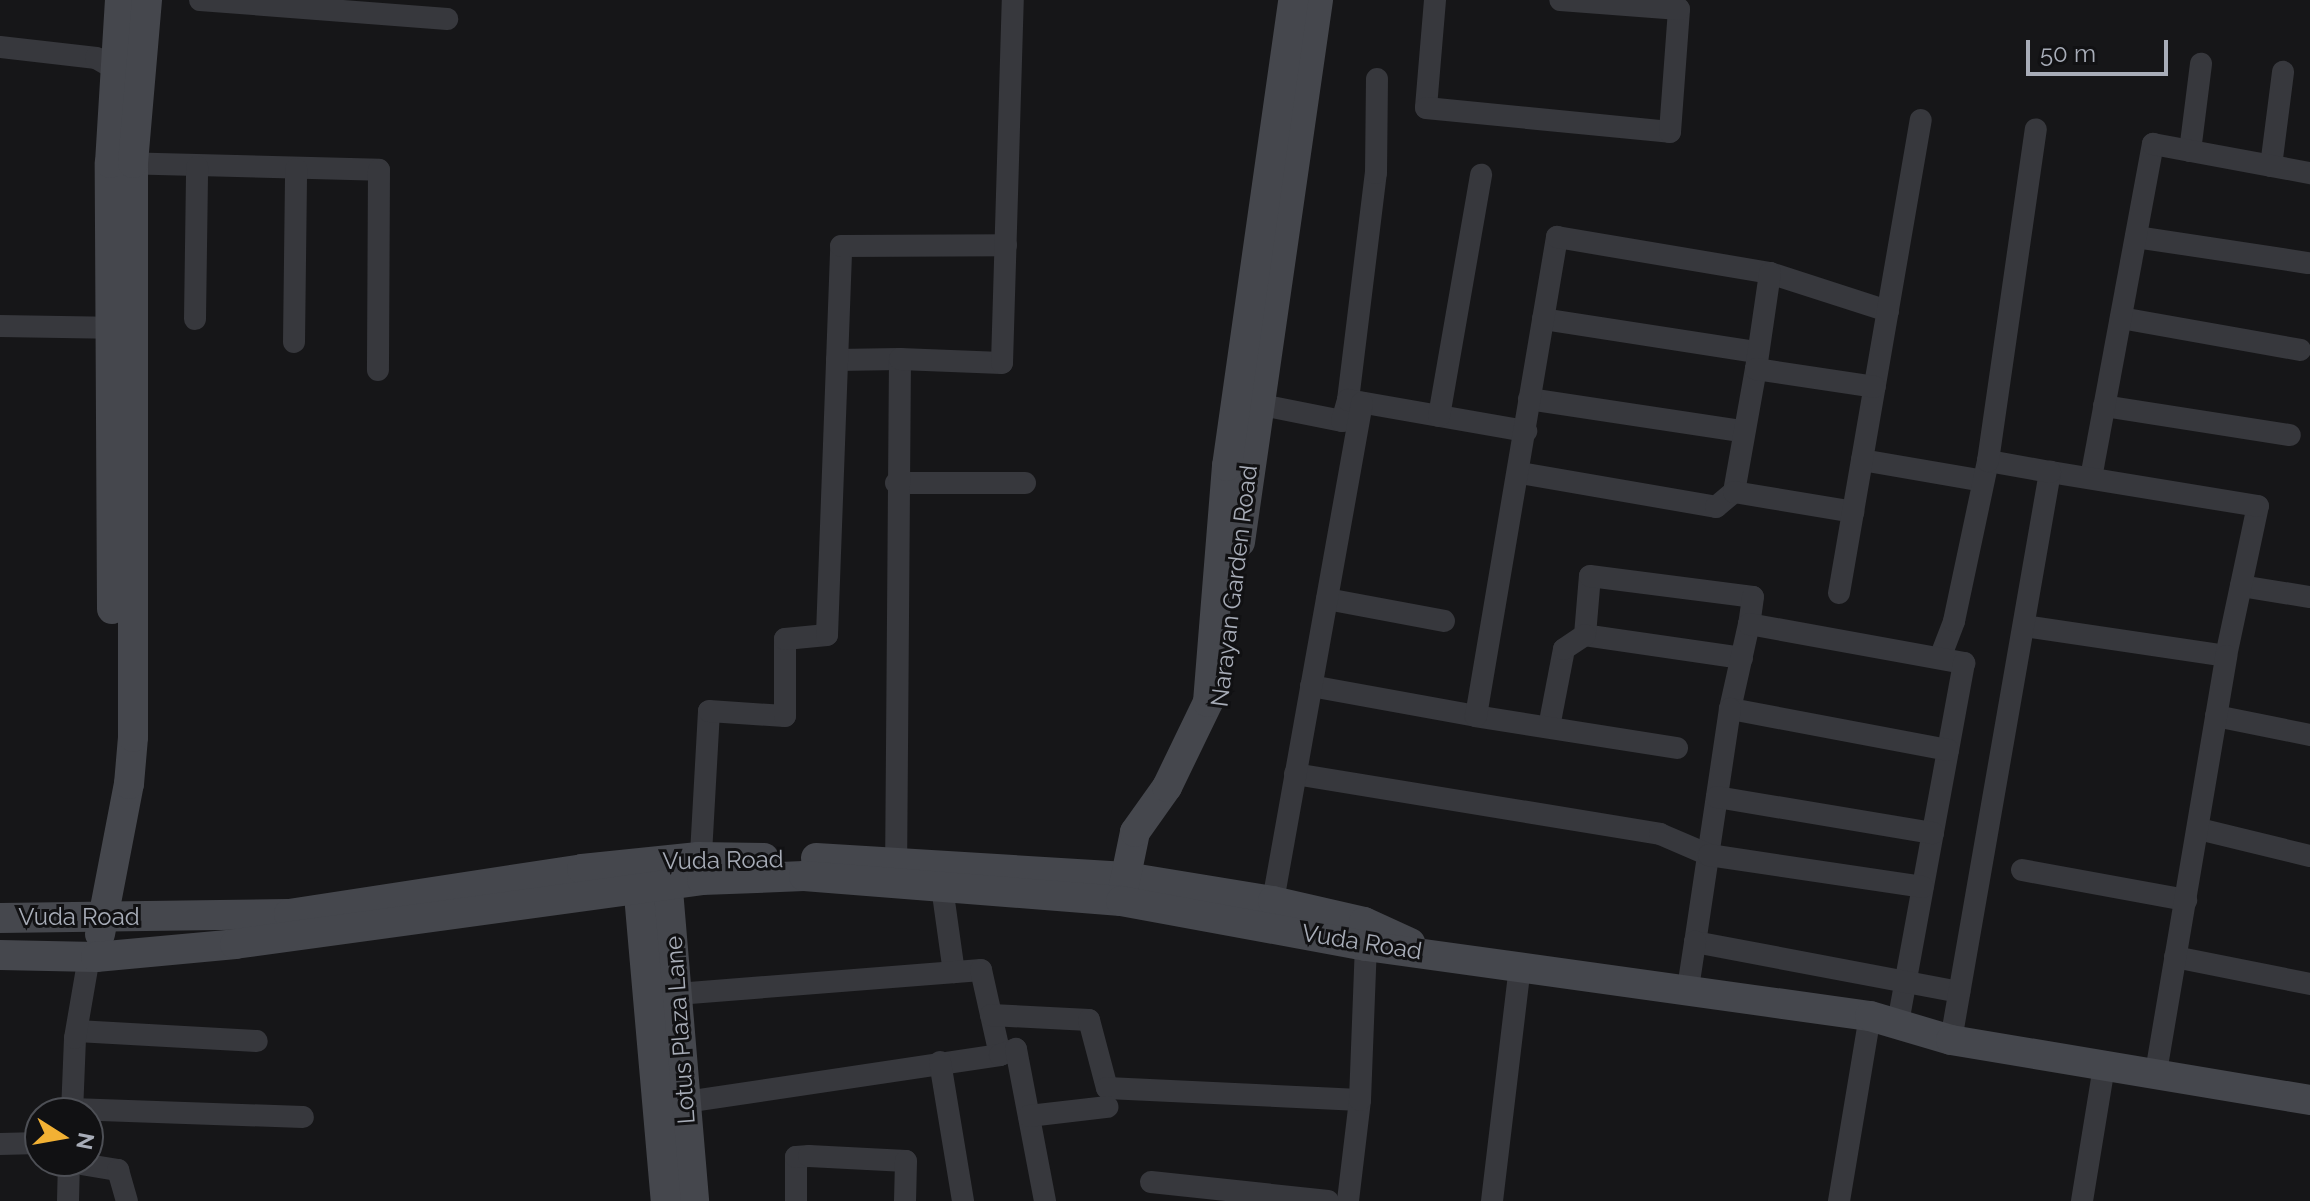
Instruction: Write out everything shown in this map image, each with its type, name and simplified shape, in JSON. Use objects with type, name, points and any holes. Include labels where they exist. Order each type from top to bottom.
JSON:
[{"type":"street","points":[[73,1097],[77,1031],[98,901],[133,737],[122,328],[122,163],[115,69],[120,0]]},
{"type":"street","points":[[122,163],[147,0]]},
{"type":"street","points":[[200,0],[447,19]]},
{"type":"street","points":[[837,360],[1002,363],[1013,0]]},
{"type":"street","name":"Narayan Garden Road","points":[[1128,865],[1208,702],[1247,402],[1293,0]]},
{"type":"street","name":"Narayan Garden Road","points":[[1247,402],[1318,0]]},
{"type":"street","points":[[1435,0],[1426,108],[1670,132],[1679,9],[1560,0]]},
{"type":"street","points":[[0,47],[96,58],[115,69]]},
{"type":"street","points":[[2190,151],[2201,64]]},
{"type":"street","points":[[2271,166],[2283,72]]},
{"type":"street","points":[[1273,901],[1327,599],[1355,402],[1376,173],[1377,79]]},
{"type":"street","points":[[1839,593],[1921,120]]},
{"type":"street","points":[[1940,658],[1954,621],[1985,471],[2036,129]]},
{"type":"street","points":[[2091,478],[2153,144],[2310,173]]},
{"type":"street","points":[[122,163],[379,170],[378,370]]},
{"type":"street","points":[[195,319],[197,167]]},
{"type":"street","points":[[294,342],[296,169]]},
{"type":"street","points":[[1439,416],[1481,175]]},
{"type":"street","points":[[1476,716],[1520,473],[1529,399],[1557,237],[1770,273],[1888,311]]},
{"type":"street","points":[[2136,237],[2308,263]]},
{"type":"street","points":[[700,868],[709,711],[785,716],[785,639],[827,635],[841,246],[1006,245]]},
{"type":"street","points":[[1520,473],[1716,507],[1734,492],[1741,431],[1770,273]]},
{"type":"street","points":[[2121,318],[2300,350]]},
{"type":"street","points":[[1543,319],[1756,360],[1875,387]]},
{"type":"street","points":[[0,326],[122,328]]},
{"type":"street","points":[[896,871],[896,483],[900,359]]},
{"type":"street","points":[[1529,399],[1741,431]]},
{"type":"street","points":[[1247,402],[1342,421],[1355,402]]},
{"type":"street","points":[[1355,402],[1526,431]]},
{"type":"street","points":[[2104,406],[2290,435]]},
{"type":"street","points":[[1862,460],[1985,471],[2050,472],[2258,506],[2226,656],[2156,1072]]},
{"type":"street","points":[[1956,1013],[2050,472]]},
{"type":"street","points":[[896,483],[1025,483]]},
{"type":"street","points":[[1734,492],[1853,512]]},
{"type":"street","points":[[1585,635],[1590,576],[1753,597],[1730,709],[1692,961]]},
{"type":"street","points":[[2241,586],[2310,597]]},
{"type":"street","points":[[1327,599],[1444,621]]},
{"type":"street","points":[[1749,624],[1964,663],[1923,887],[1896,1002],[1839,1201]]},
{"type":"street","points":[[2024,626],[2226,656]]},
{"type":"street","points":[[1549,727],[1564,649],[1585,635],[1742,658]]},
{"type":"street","points":[[1311,686],[1677,748]]},
{"type":"street","points":[[1730,709],[1948,750]]},
{"type":"street","points":[[2216,716],[2310,735]]},
{"type":"street","points":[[1295,774],[1660,834],[1709,855],[1923,887]]},
{"type":"street","points":[[1717,797],[1933,833]]},
{"type":"street","points":[[2199,829],[2310,856]]},
{"type":"street","name":"Vuda Road","points":[[0,918],[98,901],[289,914],[700,868],[896,871],[1128,865],[1364,922],[1434,953]]},
{"type":"street","name":"Vuda Road","points":[[896,871],[942,887],[1128,865],[1366,946],[1434,953]]},
{"type":"street","points":[[2022,870],[2186,900]]},
{"type":"street","name":"Vuda Road","points":[[0,955],[89,957],[302,936],[653,874]]},
{"type":"street","name":"Lotus Plaza Lane","points":[[653,874],[677,994],[694,1201]]},
{"type":"street","name":"Lotus Plaza Lane","points":[[653,874],[666,1201]]},
{"type":"street","points":[[942,887],[954,972]]},
{"type":"street","points":[[1348,1201],[1360,1100],[1366,946]]},
{"type":"street","points":[[1434,953],[1520,965],[1692,961],[1956,1013],[2104,1066],[2156,1072],[2310,1100]]},
{"type":"street","points":[[2175,957],[2310,984]]},
{"type":"street","points":[[1692,961],[1956,1013]]},
{"type":"street","points":[[1492,1201],[1520,965]]},
{"type":"street","points":[[677,994],[981,970],[1000,1055]]},
{"type":"street","points":[[991,1015],[1089,1020],[1107,1088],[1360,1100]]},
{"type":"street","points":[[77,1031],[257,1041]]},
{"type":"street","points":[[686,1102],[1000,1055],[1016,1049],[1045,1201]]},
{"type":"street","points":[[940,1062],[963,1201]]},
{"type":"street","points":[[2082,1201],[2104,1066]]},
{"type":"street","points":[[1029,1116],[1107,1107]]},
{"type":"street","points":[[104,1112],[303,1117]]},
{"type":"street","points":[[0,1144],[24,1143]]},
{"type":"street","points":[[796,1201],[796,1157],[809,1156],[906,1161],[905,1201]]},
{"type":"street","points":[[104,1167],[118,1170],[127,1201]]},
{"type":"street","points":[[57,1201],[68,1200],[69,1177]]},
{"type":"street","points":[[1151,1182],[1328,1201]]}]
